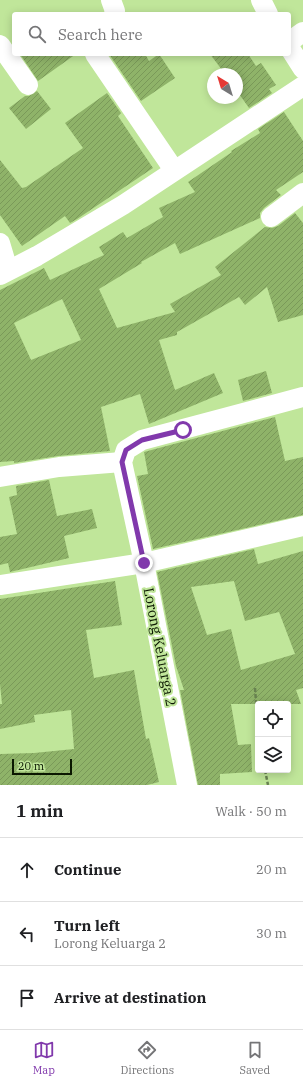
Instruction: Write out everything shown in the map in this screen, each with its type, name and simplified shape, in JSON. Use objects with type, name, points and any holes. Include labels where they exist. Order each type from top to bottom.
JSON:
[{"type":"street","points":[[110,0],[115,12]]},
{"type":"street","points":[[261,0],[267,12]]},
{"type":"street","points":[[291,41],[303,32]]},
{"type":"street","points":[[0,45],[28,85]]},
{"type":"street","points":[[291,49],[303,69]]},
{"type":"street","points":[[96,56],[174,170]]},
{"type":"street","points":[[0,243],[4,273],[37,256],[123,205],[303,86]]},
{"type":"street","points":[[271,217],[303,193]]},
{"type":"street","points":[[0,476],[59,467],[122,462],[126,450],[142,440],[303,397]]},
{"type":"street","name":"Lorong Keluarga 2","points":[[122,462],[144,563],[187,785]]},
{"type":"street","points":[[0,585],[144,563],[303,526]]},
{"type":"path","points":[[255,688],[256,701]]},
{"type":"path","points":[[266,773],[268,785]]},
{"type":"building","points":[[21,56],[73,56],[38,81]]},
{"type":"building","points":[[110,56],[146,56],[149,61],[156,56],[160,56],[175,78],[141,101]]},
{"type":"building","points":[[212,56],[249,56],[256,66],[261,63],[276,85],[269,89],[272,93],[249,108],[243,100],[243,68],[220,68]]},
{"type":"building","points":[[37,91],[51,109],[26,129],[9,108],[25,96],[29,96]]},
{"type":"building","points":[[107,93],[121,113],[118,116],[153,168],[77,219],[70,223],[65,216],[22,246],[0,215],[0,160],[22,188],[26,187],[83,148],[65,123]]},
{"type":"building","points":[[284,112],[303,141],[303,172],[276,190],[281,195],[264,208],[260,213],[260,218],[180,254],[175,243],[141,262],[142,263],[99,289],[117,328],[175,312],[170,304],[221,275],[215,267],[265,227],[272,228],[278,226],[295,213],[303,223],[303,315],[278,322],[267,287],[245,305],[239,297],[177,332],[177,335],[159,340],[175,390],[214,373],[223,393],[149,424],[140,394],[101,407],[110,451],[58,456],[14,463],[14,461],[0,462],[0,290],[44,268],[50,280],[104,255],[99,247],[123,232],[127,238],[163,217],[159,208],[195,192],[188,182],[232,152],[231,151],[260,133],[258,129]],"holes":[[[62,299],[81,340],[31,360],[14,323]]]},
{"type":"building","points":[[266,371],[272,393],[243,401],[238,380]]},
{"type":"building","points":[[275,417],[285,461],[303,457],[303,515],[153,549],[137,476],[148,474],[144,452]]},
{"type":"building","points":[[49,480],[57,516],[92,509],[97,528],[64,536],[69,558],[10,572],[8,563],[0,565],[0,537],[17,534],[9,497],[17,495],[16,486]]},
{"type":"building","points":[[254,549],[258,564],[303,551],[303,688],[296,690],[301,704],[291,704],[291,701],[255,701],[255,704],[231,704],[238,745],[251,744],[252,772],[220,774],[220,785],[198,785],[180,690],[184,690],[176,666],[157,572]],"holes":[[[234,581],[245,621],[279,612],[295,654],[241,670],[231,629],[207,635],[191,587]]]},
{"type":"building","points":[[115,581],[122,625],[86,630],[94,678],[134,670],[146,739],[149,738],[159,782],[147,785],[0,785],[0,754],[34,753],[74,749],[71,710],[34,715],[35,722],[0,729],[0,704],[2,704],[0,684],[0,599]]},
{"type":"route","points":[[144,563],[122,462],[126,450],[142,440],[183,430]]}]
